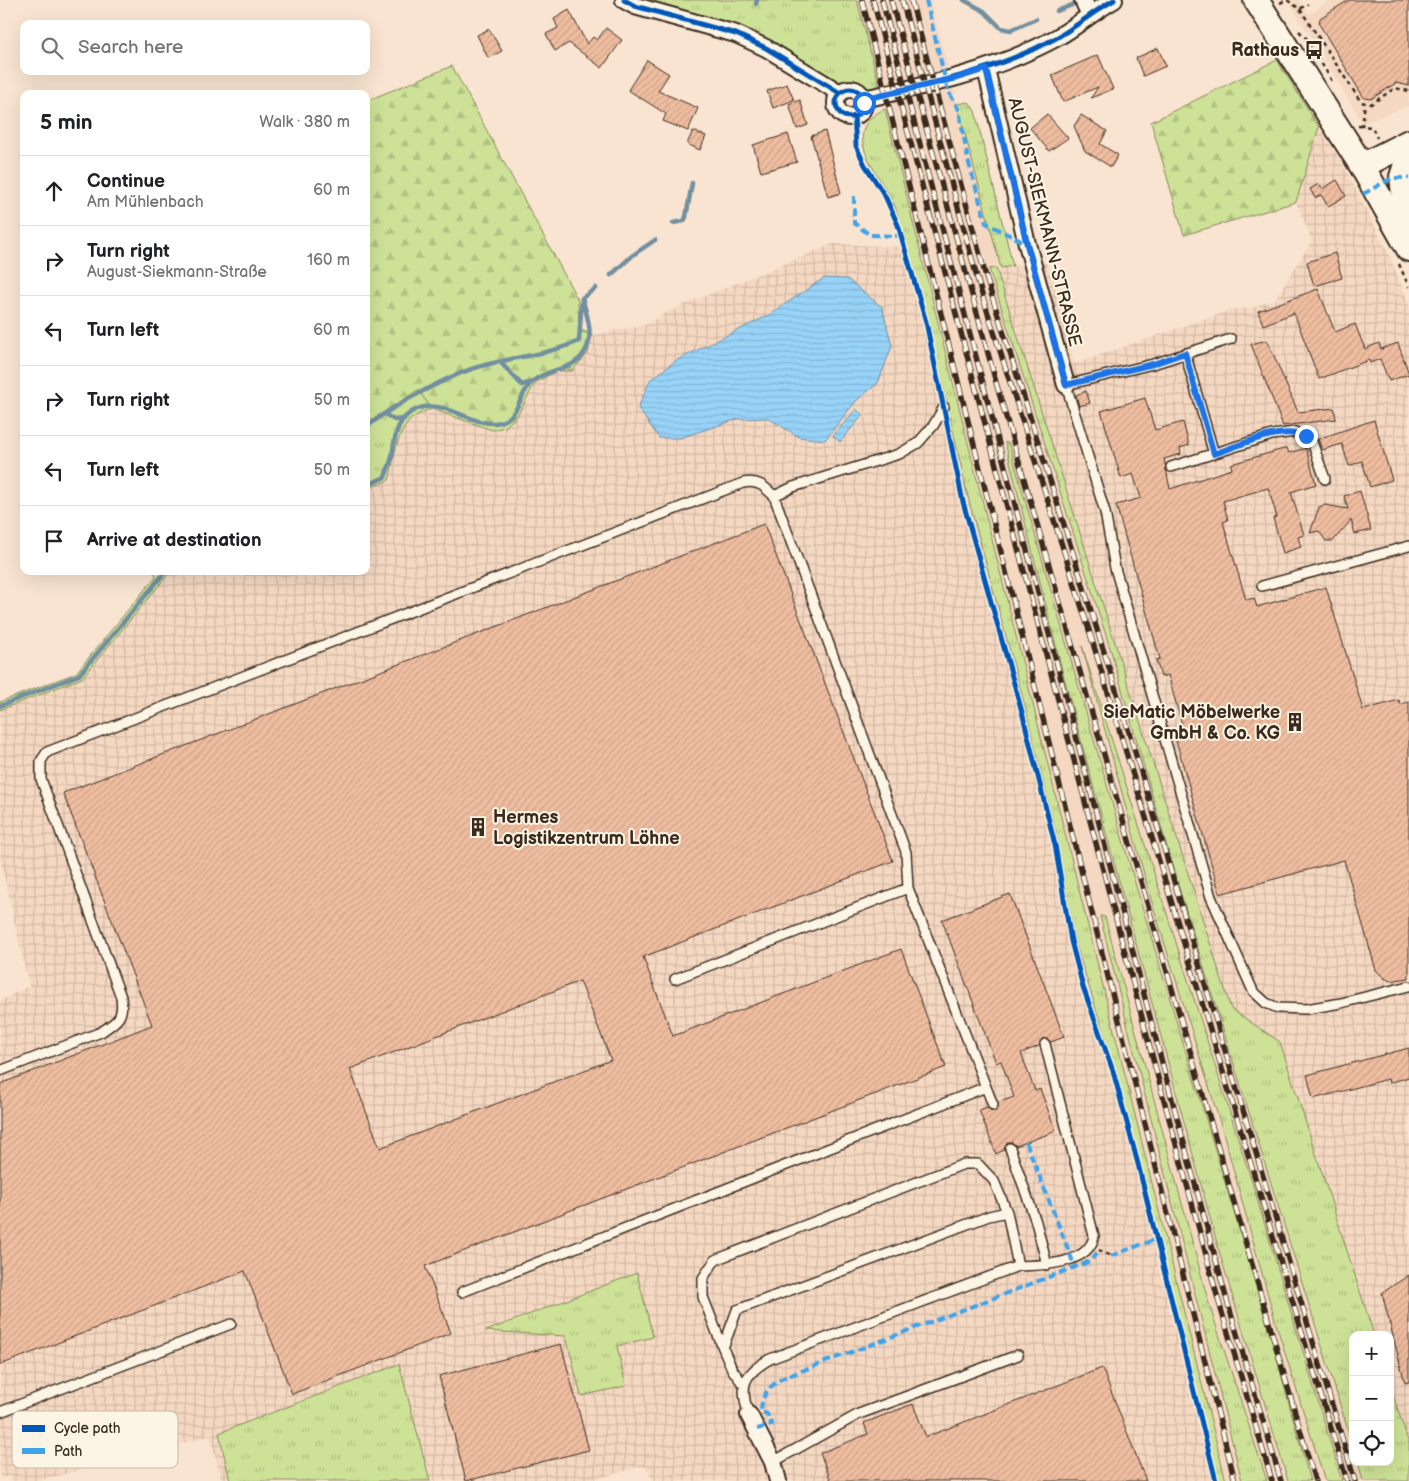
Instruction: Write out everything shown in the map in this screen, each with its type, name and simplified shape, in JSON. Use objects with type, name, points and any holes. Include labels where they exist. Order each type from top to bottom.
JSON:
[{"type":"main road","points":[[1267,2],[1409,249]]},
{"type":"main road","points":[[1362,166],[1409,142]]},
{"type":"main road","points":[[1409,155],[1402,177],[1409,235]]},
{"type":"street","points":[[624,0],[635,6],[736,34],[766,48],[840,93]]},
{"type":"street","points":[[1083,0],[1090,15]]},
{"type":"street","points":[[863,99],[957,78],[1007,62],[1057,38],[1114,0]]},
{"type":"street","name":"AUGUST-SIEKMANN-STRASSE","points":[[986,69],[1027,244],[1066,385]]},
{"type":"street","points":[[847,89],[855,90],[863,99],[861,112],[848,117],[843,115],[837,108],[836,102],[840,93],[847,89]]},
{"type":"street","points":[[750,1415],[773,1462],[778,1481]]},
{"type":"lane","points":[[1231,339],[1153,364],[1066,385],[1105,512],[1115,568],[1211,897],[1252,991],[1266,1003],[1278,1008],[1306,1009],[1341,1003],[1409,986]]},
{"type":"lane","points":[[1185,353],[1214,454]]},
{"type":"lane","points":[[774,496],[793,487],[899,454],[918,443],[933,426],[944,407]]},
{"type":"lane","points":[[1171,467],[1272,436],[1294,432],[1311,439],[1325,479]]},
{"type":"lane","points":[[0,1071],[101,1032],[116,1022],[123,1010],[121,996],[41,779],[41,761],[47,752],[743,483],[754,481],[765,487],[774,496],[906,852],[908,888],[993,1105]]},
{"type":"lane","points":[[1262,586],[1409,546]]},
{"type":"lane","points":[[675,979],[908,888]]},
{"type":"lane","points":[[743,1384],[751,1372],[770,1359],[1018,1266],[1048,1265],[1087,1251],[1092,1246],[1094,1236],[1045,1044]]},
{"type":"lane","points":[[462,1292],[986,1087]]},
{"type":"lane","points":[[1010,1148],[1036,1222],[1048,1265]]},
{"type":"lane","points":[[750,1415],[744,1400],[743,1384],[732,1369],[702,1298],[703,1278],[715,1260],[964,1164],[978,1164],[994,1181],[1007,1212],[1018,1266]]},
{"type":"lane","points":[[723,1348],[737,1310],[989,1216],[1007,1212]]},
{"type":"lane","points":[[0,1412],[231,1324]]},
{"type":"lane","points":[[773,1462],[859,1414],[1018,1356]]},
{"type":"path","points":[[1267,2],[1287,0],[1300,9],[1361,102],[1371,104],[1395,88],[1409,91]]},
{"type":"path","points":[[1300,9],[1308,4]]},
{"type":"path","points":[[1362,127],[1366,103]]},
{"type":"path","points":[[1099,1250],[1111,1256]]},
{"type":"shaded area","points":[[857,0],[930,0],[1001,268],[989,270],[1111,651],[1175,875],[1349,1433],[1349,1466],[1359,1466],[1363,1481],[1226,1481],[1056,800],[931,288]]},
{"type":"shaded area","points":[[1288,0],[1299,0],[1309,14],[1330,0],[1409,0],[1409,106],[1363,123]]},
{"type":"shaded area","points":[[1319,127],[1342,163],[1388,252],[1409,304],[1409,1444],[1394,1398],[1394,1331],[1373,1331],[1280,1043],[1231,1009],[996,268],[1046,263],[1052,276],[1074,364],[1234,309],[1252,308],[1275,299],[1312,241],[1296,202]]},
{"type":"shaded area","points":[[833,244],[908,247],[928,321],[969,501],[1058,842],[1069,912],[1087,986],[1121,1089],[1219,1481],[654,1481],[644,1466],[588,1481],[430,1481],[399,1365],[219,1433],[230,1481],[222,1481],[210,1436],[178,1444],[178,1411],[12,1411],[12,1468],[88,1468],[38,1481],[12,1481],[8,1476],[0,1479],[0,1001],[29,986],[0,858],[0,710],[82,678],[168,575],[370,575],[370,487],[389,480],[403,427],[419,413],[432,409],[492,430],[517,416],[534,383],[588,353],[592,335],[646,325],[669,311]],"holes":[[[769,315],[867,393],[856,401],[825,440],[799,437],[768,418],[738,419],[680,438],[677,360]],[[855,409],[862,415],[839,442],[833,436]],[[487,1331],[652,1337],[616,1346],[581,1396],[566,1336]]]},
{"type":"green space","points":[[636,0],[857,0],[880,89],[840,84]]},
{"type":"green space","points":[[1277,60],[1319,127],[1296,202],[1184,235],[1151,122]]},
{"type":"green space","points":[[452,66],[578,300],[579,329],[592,335],[588,353],[572,371],[556,371],[535,383],[517,416],[505,427],[492,430],[432,409],[418,390],[370,421],[370,99]]},
{"type":"green space","points":[[969,102],[975,111],[1013,266],[1001,268],[957,104]]},
{"type":"green space","points":[[885,109],[1226,1481],[1219,1481],[1121,1089],[1075,942],[1058,842],[1026,710],[969,501],[928,321],[895,206],[866,154],[863,141],[864,129],[871,118]]},
{"type":"green space","points":[[996,268],[1231,1009],[1280,1042],[1373,1331],[1349,1331],[1349,1433],[1175,875],[1111,651],[989,269]]},
{"type":"green space","points":[[418,389],[432,409],[420,413],[405,427],[400,436],[389,480],[370,487],[370,421]]},
{"type":"green space","points":[[1005,442],[1009,444],[1140,900],[1269,1329],[1310,1481],[1288,1481],[1219,1251],[1063,674]]},
{"type":"green space","points":[[168,575],[82,678],[0,710],[0,702],[76,673],[156,576]]},
{"type":"green space","points":[[1082,646],[1252,1182],[1342,1481],[1325,1481],[1276,1324],[1223,1132],[1150,896]]},
{"type":"green space","points":[[1100,916],[1105,917],[1209,1304],[1267,1481],[1242,1481]]},
{"type":"green space","points":[[637,1273],[653,1337],[617,1346],[626,1386],[581,1396],[566,1336],[486,1331]]},
{"type":"green space","points":[[399,1364],[430,1481],[230,1481],[219,1433]]},
{"type":"green space","points":[[1394,1398],[1409,1444],[1409,1481],[1363,1481],[1359,1466],[1394,1466]]},
{"type":"water","points":[[824,278],[847,279],[882,307],[892,346],[878,383],[856,401],[825,440],[799,437],[768,418],[738,419],[680,438],[659,438],[638,408],[650,380],[677,360],[769,315]]},
{"type":"water","points":[[856,409],[863,415],[840,442],[833,436]]},
{"type":"building","points":[[1349,0],[1409,0],[1409,86],[1396,83],[1371,99],[1364,98],[1319,24],[1320,18]]},
{"type":"building","points":[[569,10],[587,44],[593,37],[597,40],[606,28],[622,40],[602,68],[569,43],[555,51],[546,34],[558,28],[554,19]]},
{"type":"building","points":[[489,29],[502,51],[488,58],[477,35]]},
{"type":"building","points":[[1158,48],[1166,66],[1143,76],[1136,58]]},
{"type":"building","points":[[1098,55],[1113,89],[1091,98],[1098,87],[1063,102],[1052,75]]},
{"type":"building","points":[[647,60],[669,74],[658,91],[698,108],[688,131],[663,121],[666,114],[628,90]]},
{"type":"building","points":[[787,84],[794,100],[773,108],[767,91]]},
{"type":"building","points":[[800,100],[808,125],[797,129],[789,104]]},
{"type":"building","points":[[1047,114],[1068,138],[1049,151],[1030,128]]},
{"type":"building","points":[[1081,115],[1107,131],[1100,144],[1118,155],[1111,167],[1085,151],[1074,126]]},
{"type":"building","points":[[693,131],[706,136],[700,150],[687,144]]},
{"type":"building","points":[[825,131],[841,193],[828,197],[811,136]]},
{"type":"building","points":[[788,134],[797,162],[761,172],[753,145]]},
{"type":"building","points":[[1337,180],[1346,196],[1328,206],[1321,195],[1315,198],[1310,189],[1319,184],[1322,189]]},
{"type":"building","points":[[1335,253],[1342,278],[1314,286],[1307,262]]},
{"type":"building","points":[[1318,289],[1335,332],[1355,324],[1365,349],[1379,343],[1381,349],[1398,343],[1409,374],[1389,381],[1380,359],[1370,363],[1369,360],[1319,379],[1294,313],[1263,325],[1258,311]]},
{"type":"building","points":[[1267,340],[1298,412],[1334,408],[1336,419],[1283,426],[1251,344]]},
{"type":"building","points":[[1086,391],[1090,403],[1079,406],[1076,395]]},
{"type":"building","name":"SieMatic Möbelwerke GmbH & Co. KG","points":[[1145,398],[1155,430],[1183,422],[1189,445],[1180,448],[1181,454],[1164,459],[1170,489],[1232,469],[1231,464],[1287,448],[1289,453],[1306,448],[1316,484],[1291,492],[1304,535],[1298,537],[1301,547],[1283,553],[1273,518],[1277,517],[1268,488],[1223,501],[1228,520],[1223,522],[1246,600],[1254,598],[1257,607],[1326,587],[1363,710],[1399,700],[1400,704],[1409,702],[1409,978],[1390,981],[1376,970],[1344,860],[1220,894],[1175,737],[1185,735],[1168,675],[1161,677],[1156,660],[1160,659],[1116,505],[1141,498],[1133,474],[1121,478],[1101,411]]},
{"type":"building","points":[[1374,420],[1392,480],[1370,487],[1362,461],[1349,466],[1342,444],[1322,450],[1318,439]]},
{"type":"building","points":[[1360,491],[1371,530],[1355,534],[1351,520],[1333,541],[1326,541],[1319,531],[1310,533],[1319,507],[1325,505],[1348,509],[1344,496]]},
{"type":"building","name":"Hermes Logistikzentrum Löhne","points":[[764,524],[893,861],[643,957],[673,1036],[901,949],[946,1067],[425,1266],[451,1333],[292,1394],[245,1271],[0,1365],[0,1084],[152,1025],[63,793]],"holes":[[[580,981],[611,1060],[380,1148],[350,1069]]]},
{"type":"building","points":[[1010,894],[1064,1037],[1051,1042],[1043,1038],[1039,1046],[1021,1053],[1035,1091],[1040,1089],[1056,1131],[1016,1146],[1012,1142],[1007,1142],[1004,1150],[996,1154],[979,1110],[987,1107],[992,1111],[996,1111],[999,1102],[1014,1097],[1001,1061],[996,1063],[942,920]]},
{"type":"building","points":[[1409,1048],[1409,1077],[1389,1083],[1388,1079],[1313,1099],[1307,1075]]},
{"type":"building","points":[[1409,1275],[1409,1382],[1405,1383],[1394,1340],[1394,1331],[1392,1331],[1382,1293]]},
{"type":"building","points":[[561,1344],[589,1450],[466,1481],[439,1376]]},
{"type":"building","points":[[1102,1368],[1146,1481],[831,1481],[820,1453],[868,1434],[864,1423],[913,1404],[926,1437]]},
{"type":"waterway","points":[[756,4],[757,0]]},
{"type":"waterway","points":[[964,0],[984,11],[1001,28],[1011,30],[1036,19]]},
{"type":"waterway","points":[[1057,11],[1077,3]]},
{"type":"waterway","points":[[673,223],[684,221],[686,217],[692,183]]},
{"type":"waterway","points":[[611,275],[633,255],[655,240]]},
{"type":"waterway","points":[[370,425],[403,402],[466,371],[555,350],[579,341],[582,298],[596,288]]},
{"type":"waterway","points":[[370,484],[385,477],[398,428],[410,413],[417,409],[437,407],[485,423],[503,421],[514,412],[524,392],[533,381],[547,373],[568,366],[579,359],[587,346],[590,333],[582,298]]},
{"type":"waterway","points":[[500,362],[522,385],[530,383]]},
{"type":"waterway","points":[[385,414],[394,420],[404,419]]},
{"type":"waterway","points":[[0,706],[79,675],[163,575]]},
{"type":"railway","points":[[862,0],[1235,1481]]},
{"type":"railway","points":[[873,0],[1157,1074],[1218,1299],[1272,1481]]},
{"type":"railway","points":[[882,0],[1164,1070],[1226,1297],[1281,1481]]},
{"type":"railway","points":[[891,0],[997,386],[1315,1481]]},
{"type":"railway","points":[[902,0],[979,285],[1089,630],[1347,1481]]},
{"type":"railway","points":[[911,0],[986,277],[1122,709],[1355,1481]]},
{"type":"marked path","points":[[926,0],[948,91],[959,110],[968,160],[986,223],[1027,244]]},
{"type":"marked path","points":[[1363,194],[1392,178],[1409,178]]},
{"type":"marked path","points":[[854,196],[854,223],[870,235],[900,236]]},
{"type":"marked path","points":[[1026,1142],[1075,1267]]},
{"type":"marked path","points":[[1111,1256],[1156,1239]]},
{"type":"marked path","points":[[757,1429],[772,1425],[767,1414],[761,1412],[762,1401],[770,1388],[783,1378],[1086,1263],[1099,1250]]},
{"type":"cycle path","points":[[624,0],[635,6],[736,34],[766,48],[840,93]]},
{"type":"cycle path","points":[[863,99],[962,76],[1033,50],[1071,29],[1114,0]]},
{"type":"cycle path","points":[[986,69],[1027,244],[1066,385]]},
{"type":"cycle path","points":[[850,89],[860,93],[864,103],[860,113],[850,117],[840,113],[836,103],[840,93],[850,89]]},
{"type":"cycle path","points":[[854,116],[856,146],[865,165],[885,196],[898,225],[926,322],[963,502],[1022,712],[1055,845],[1071,941],[1083,987],[1113,1071],[1138,1164],[1216,1481]]},
{"type":"place","name":"Rathaus","points":[[1314,50]]},
{"type":"place","name":"SieMatic Möbelwerke GmbH & Co. KG","points":[[1295,722]]},
{"type":"place","name":"Hermes Logistikzentrum Löhne","points":[[478,827]]},
{"type":"route","points":[[864,103],[863,99],[957,78],[986,69],[1027,244],[1066,385],[1153,364],[1185,353],[1214,454],[1272,436],[1294,432],[1306,436]]}]
